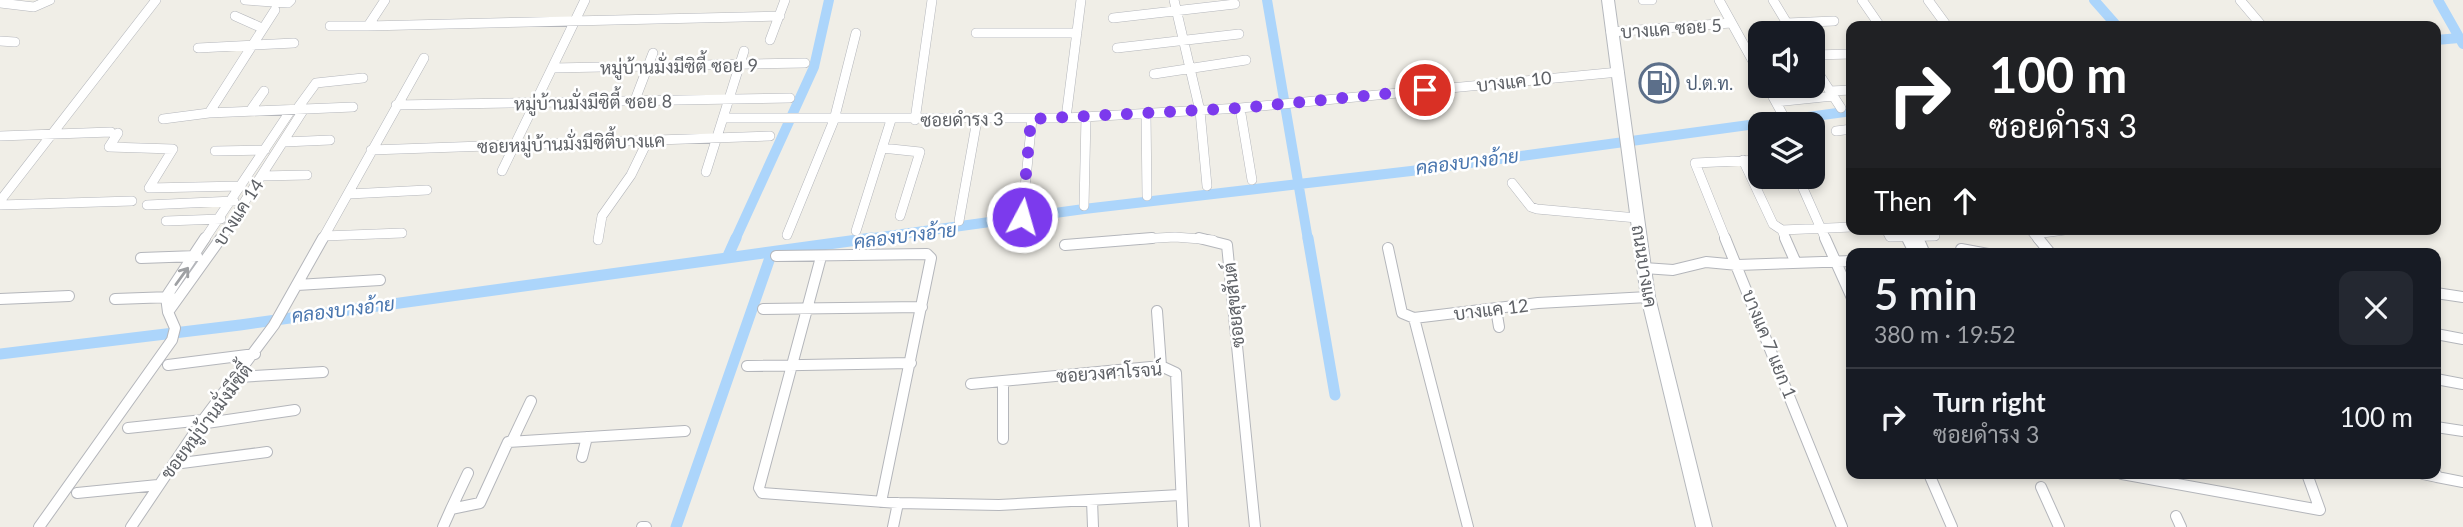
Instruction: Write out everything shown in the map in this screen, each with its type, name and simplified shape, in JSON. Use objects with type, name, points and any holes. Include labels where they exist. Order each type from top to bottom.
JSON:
[{"type":"main road","name":"ถนนบางแค","points":[[1608,0],[1648,297],[1704,527]]},
{"type":"street","points":[[0,3],[34,7],[50,0]]},
{"type":"street","points":[[0,203],[156,0]]},
{"type":"street","points":[[245,0],[279,4],[288,4],[290,0]]},
{"type":"street","points":[[368,26],[385,0]]},
{"type":"street","points":[[502,171],[585,0]]},
{"type":"street","points":[[770,40],[785,0]]},
{"type":"street","points":[[915,120],[933,0]]},
{"type":"street","points":[[1066,118],[1081,0]]},
{"type":"street","points":[[1174,0],[1200,111],[1207,186]]},
{"type":"street","points":[[1643,0],[1652,0]]},
{"type":"street","points":[[1719,0],[1748,53]]},
{"type":"street","points":[[1773,0],[1786,21]]},
{"type":"street","points":[[1862,0],[1877,21]]},
{"type":"street","points":[[1928,0],[1943,21]]},
{"type":"street","points":[[2240,0],[2258,21]]},
{"type":"street","points":[[209,113],[279,4]]},
{"type":"street","points":[[1113,18],[1235,4]]},
{"type":"street","points":[[235,16],[262,28]]},
{"type":"street","points":[[330,26],[780,16]]},
{"type":"street","points":[[1825,21],[1834,21]]},
{"type":"street","name":"บางแค ซอย 5","points":[[1611,32],[1731,23]]},
{"type":"street","points":[[787,234],[834,120],[856,33]]},
{"type":"street","points":[[976,33],[1077,33]]},
{"type":"street","points":[[1116,48],[1239,34]]},
{"type":"street","points":[[0,41],[15,42]]},
{"type":"street","points":[[198,48],[294,43]]},
{"type":"street","points":[[706,172],[744,51]]},
{"type":"street","points":[[635,100],[653,53]]},
{"type":"street","points":[[1825,55],[1846,54]]},
{"type":"street","points":[[296,285],[424,58]]},
{"type":"street","points":[[1154,74],[1246,60]]},
{"type":"street","name":"หมู่บ้านมั่งมีซิตี้ ซอย 9","points":[[552,68],[805,63]]},
{"type":"street","name":"บางแค 10","points":[[1200,111],[1619,72]]},
{"type":"street","points":[[297,109],[316,83],[363,78]]},
{"type":"street","points":[[1825,84],[1841,108]]},
{"type":"street","points":[[250,111],[264,91]]},
{"type":"street","points":[[1776,102],[1846,91]]},
{"type":"street","name":"หมู่บ้านมั่งมีซิตี้ ซอย 8","points":[[396,106],[790,98]]},
{"type":"street","points":[[1774,98],[1781,112]]},
{"type":"street","points":[[163,119],[209,113],[353,107]]},
{"type":"street","points":[[1240,108],[1252,180]]},
{"type":"street","name":"บางแค 14","points":[[168,312],[213,251],[284,142],[297,109]]},
{"type":"street","name":"บางแค 14","points":[[166,298],[198,254],[265,150],[297,109]]},
{"type":"street","name":"ซอยดำรง 3","points":[[723,118],[977,120],[1200,111]]},
{"type":"street","points":[[1146,114],[1147,196]]},
{"type":"street","points":[[1084,206],[1086,117]]},
{"type":"street","points":[[1022,217],[1031,119]]},
{"type":"street","points":[[856,231],[891,120]]},
{"type":"street","points":[[959,221],[977,120]]},
{"type":"street","points":[[1836,131],[1846,130]]},
{"type":"street","points":[[0,136],[114,133],[109,147],[173,149],[174,152],[149,188],[241,187]]},
{"type":"street","name":"ซอยหมู่บ้านมั่งมีซิตี้บางแค","points":[[371,150],[770,136]]},
{"type":"street","points":[[284,142],[330,140]]},
{"type":"street","points":[[598,240],[602,216],[631,175],[648,140]]},
{"type":"street","points":[[882,148],[920,152],[900,216]]},
{"type":"street","points":[[215,151],[265,150]]},
{"type":"street","points":[[1748,160],[1743,160],[1773,224],[1782,230],[1796,263]]},
{"type":"street","name":"บางแค 7 แยก 1","points":[[1743,160],[1695,163],[1842,527]]},
{"type":"street","points":[[261,176],[307,175]]},
{"type":"street","points":[[1513,183],[1538,209],[1637,218]]},
{"type":"street","points":[[1803,189],[1846,285]]},
{"type":"street","points":[[349,194],[427,190]]},
{"type":"street","points":[[147,205],[245,200]]},
{"type":"street","points":[[0,203],[132,201]]},
{"type":"street","points":[[166,221],[221,219]]},
{"type":"street","points":[[1782,230],[1846,227]]},
{"type":"street","points":[[324,236],[402,233]]},
{"type":"street","points":[[1889,235],[1935,235]]},
{"type":"street","points":[[1911,236],[1914,248]]},
{"type":"street","points":[[1911,236],[1920,248]]},
{"type":"street","name":"ซอยสุขสันต์","points":[[1065,245],[1158,238],[1215,239],[1227,245],[1255,527]]},
{"type":"street","points":[[1388,248],[1402,313],[1414,318],[1468,527]]},
{"type":"street","points":[[141,257],[213,251]]},
{"type":"street","points":[[776,256],[927,254],[930,258],[881,502]]},
{"type":"street","points":[[821,257],[760,488],[762,493],[898,503],[999,505],[1180,495]]},
{"type":"street","points":[[1644,268],[1673,270],[1706,262],[1738,265],[1846,261]]},
{"type":"street","points":[[296,285],[380,280]]},
{"type":"street","name":"ซอยหมู่บ้านมั่งมีซิตี้","points":[[131,527],[201,422],[256,354],[296,285]]},
{"type":"street","points":[[2441,294],[2463,297]]},
{"type":"street","points":[[0,299],[69,296]]},
{"type":"street","points":[[115,299],[182,296]]},
{"type":"street","name":"บางแค 12","points":[[1414,318],[1648,297]]},
{"type":"street","points":[[39,527],[172,340],[175,328],[168,312],[166,298]]},
{"type":"street","points":[[763,309],[922,307]]},
{"type":"street","points":[[1496,309],[1499,327]]},
{"type":"street","points":[[1157,311],[1161,366]]},
{"type":"street","points":[[2441,335],[2463,339]]},
{"type":"street","points":[[168,365],[256,354]]},
{"type":"street","points":[[747,366],[911,363]]},
{"type":"street","name":"ซอยวงศาโรจน์","points":[[971,384],[1161,366],[1176,373],[1183,527]]},
{"type":"street","points":[[238,377],[323,372]]},
{"type":"street","points":[[2441,380],[2463,384]]},
{"type":"street","points":[[1003,381],[1003,439]]},
{"type":"street","points":[[513,441],[531,401]]},
{"type":"street","points":[[128,428],[295,410]]},
{"type":"street","points":[[2441,427],[2463,431]]},
{"type":"street","points":[[451,509],[480,503],[505,445],[513,441],[685,431]]},
{"type":"street","points":[[582,457],[587,437]]},
{"type":"street","points":[[174,464],[267,452]]},
{"type":"street","points":[[443,527],[468,473]]},
{"type":"street","points":[[2441,477],[2463,482]]},
{"type":"street","points":[[1931,479],[1952,527]]},
{"type":"street","points":[[2150,479],[2320,510],[2309,479]]},
{"type":"street","points":[[77,493],[158,485]]},
{"type":"street","points":[[2041,487],[2059,527]]},
{"type":"street","points":[[1092,500],[1093,527]]},
{"type":"street","points":[[893,527],[898,503]]},
{"type":"waterway","points":[[735,240],[814,67],[829,0]]},
{"type":"waterway","points":[[1267,0],[1298,184]]},
{"type":"waterway","points":[[2094,0],[2113,21]]},
{"type":"waterway","points":[[2438,0],[2463,44]]},
{"type":"waterway","name":"คลองบางอ้าย","points":[[2441,40],[2459,38]]},
{"type":"waterway","name":"คลองบางอ้าย","points":[[1298,184],[1846,112]]},
{"type":"waterway","name":"คลองบางอ้าย","points":[[859,240],[1084,209],[1298,184]]},
{"type":"waterway","points":[[1298,184],[1308,240]]},
{"type":"waterway","points":[[727,258],[736,238]]},
{"type":"waterway","name":"คลองบางอ้าย","points":[[727,258],[872,238]]},
{"type":"waterway","points":[[1308,238],[1335,395]]},
{"type":"waterway","points":[[676,527],[772,252]]},
{"type":"waterway","name":"คลองบางอ้าย","points":[[0,354],[240,325],[727,258]]},
{"type":"place","name":"ป.ต.ท.","points":[[1659,83]]},
{"type":"route","points":[[1022,217],[1031,119],[1240,108],[1425,90]]}]
